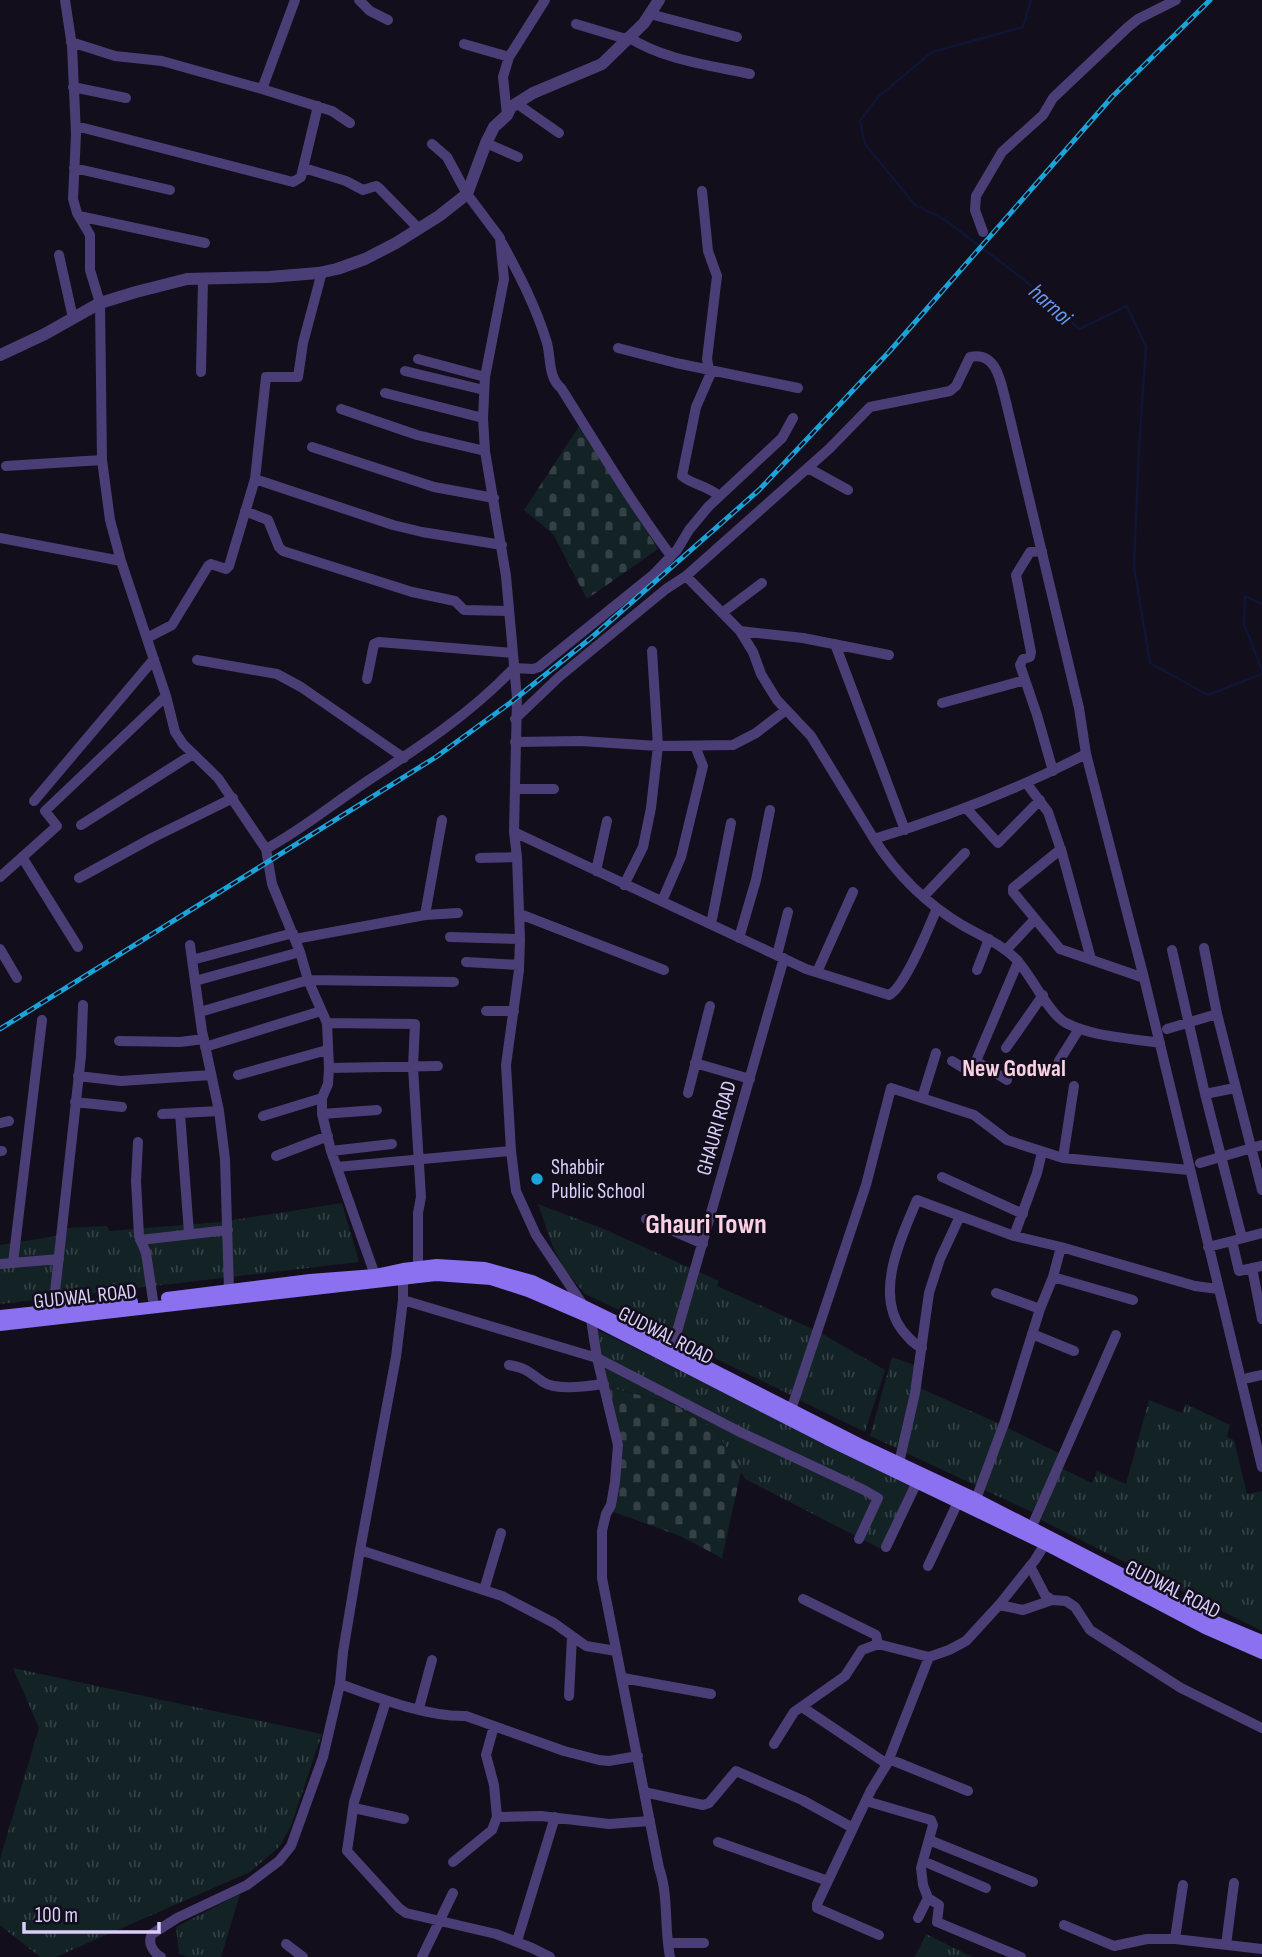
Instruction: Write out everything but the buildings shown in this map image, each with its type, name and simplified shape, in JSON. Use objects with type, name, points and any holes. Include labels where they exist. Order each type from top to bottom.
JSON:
[{"type":"main road","name":"GUDWAL ROAD","points":[[0,1325],[403,1274],[437,1265],[485,1268],[532,1281],[827,1439],[958,1502],[1030,1532],[1209,1619],[1262,1641]]},
{"type":"main road","name":"GUDWAL ROAD","points":[[0,1316],[375,1275],[436,1275],[491,1279],[588,1312],[672,1349],[976,1499],[1045,1544],[1205,1628],[1262,1653]]},
{"type":"street","points":[[65,0],[71,42],[76,126],[73,199],[90,235],[90,270],[100,303],[102,460],[110,520],[176,733],[218,778],[266,849],[272,884],[327,1023],[329,1068],[328,1084],[322,1098],[322,1114],[331,1151],[375,1275]]},
{"type":"street","points":[[262,89],[295,0]]},
{"type":"street","points":[[359,0],[370,11],[388,20]]},
{"type":"street","points":[[507,115],[503,77],[509,57],[545,0]]},
{"type":"street","points":[[0,355],[45,334],[100,303],[187,279],[269,278],[322,272],[365,258],[419,229],[467,194],[494,127],[516,103],[602,64],[645,23],[659,0]]},
{"type":"street","points":[[983,232],[975,210],[976,196],[1002,152],[1043,115],[1052,98],[1128,27],[1176,0]]},
{"type":"street","points":[[650,14],[737,37]]},
{"type":"street","points":[[576,24],[616,34],[662,54],[750,74]]},
{"type":"street","points":[[71,42],[115,55],[156,60],[262,89],[332,111],[350,123]]},
{"type":"street","points":[[464,44],[509,57]]},
{"type":"street","points":[[73,87],[125,97]]},
{"type":"street","points":[[516,103],[559,133]]},
{"type":"street","points":[[76,126],[293,182],[301,177],[304,168],[318,106]]},
{"type":"street","points":[[486,142],[518,157]]},
{"type":"street","points":[[432,144],[447,157],[467,194],[500,238],[537,310],[550,353],[555,383],[574,408],[632,503],[671,556]]},
{"type":"street","points":[[74,167],[170,190]]},
{"type":"street","points":[[304,168],[346,181],[363,190],[367,191],[376,186],[419,229]]},
{"type":"street","points":[[702,191],[707,245],[717,276],[707,359],[710,370],[696,407],[682,476],[719,496]]},
{"type":"street","points":[[79,216],[205,243]]},
{"type":"street","points":[[500,238],[504,279],[485,377],[483,418],[485,451],[502,545],[516,719],[513,832],[517,857],[520,939],[506,1065],[511,1151],[516,1191],[536,1236],[588,1312],[618,1445],[611,1505],[602,1531],[601,1555],[606,1610],[623,1678],[664,1884],[670,1957]]},
{"type":"street","points":[[59,255],[74,318]]},
{"type":"street","points":[[147,638],[172,625],[208,566],[226,569],[229,566],[255,479],[267,377],[298,377],[303,343],[322,272]]},
{"type":"street","points":[[201,372],[203,279]]},
{"type":"street","points":[[618,348],[798,388]]},
{"type":"street","points":[[516,719],[559,677],[666,589],[686,576],[808,468],[870,407],[950,391],[956,386],[970,357],[984,358],[996,368],[1079,708],[1086,754],[1144,978],[1262,1467]]},
{"type":"street","points":[[418,359],[485,377]]},
{"type":"street","points":[[405,371],[484,390]]},
{"type":"street","points":[[384,393],[483,418]]},
{"type":"street","points":[[341,409],[417,435],[485,451]]},
{"type":"street","points":[[266,849],[291,836],[472,709],[514,668],[539,667],[653,575],[719,496],[782,438],[793,418]]},
{"type":"street","points":[[312,447],[434,486],[494,498]]},
{"type":"street","points":[[6,466],[102,460]]},
{"type":"street","points":[[808,468],[848,490]]},
{"type":"street","points":[[255,479],[393,525],[502,545]]},
{"type":"street","points":[[245,511],[268,520],[283,551],[412,592],[455,601],[464,610],[508,611]]},
{"type":"street","points":[[0,538],[121,561]]},
{"type":"street","points":[[1042,551],[1030,552],[1016,575],[1031,652],[1030,657],[1020,662],[1053,771]]},
{"type":"street","points":[[686,576],[740,631],[777,700],[811,736],[874,839],[901,877],[937,908],[1006,950],[1062,1021],[1079,1029],[1160,1043]]},
{"type":"street","points":[[722,613],[762,583]]},
{"type":"street","points":[[740,631],[835,644],[889,655]]},
{"type":"street","points":[[368,679],[374,644],[379,642],[512,653]]},
{"type":"street","points":[[835,644],[905,830]]},
{"type":"street","points":[[624,885],[643,847],[651,808],[658,746],[652,652]]},
{"type":"street","points":[[34,801],[154,659]]},
{"type":"street","points":[[197,660],[277,674],[301,687],[404,758]]},
{"type":"street","points":[[942,704],[1025,680]]},
{"type":"street","points":[[0,877],[57,826],[45,811],[166,696]]},
{"type":"street","points":[[515,742],[581,741],[658,746],[722,746],[742,742],[786,710]]},
{"type":"street","points":[[662,901],[681,857],[703,766],[695,746]]},
{"type":"street","points":[[81,825],[193,754]]},
{"type":"street","points":[[874,839],[967,808],[1027,784],[1086,754]]},
{"type":"street","points":[[1027,784],[1048,812],[1091,959]]},
{"type":"street","points":[[515,789],[554,789]]},
{"type":"street","points":[[79,878],[152,838],[233,799]]},
{"type":"street","points":[[967,808],[998,843],[1040,800]]},
{"type":"street","points":[[738,938],[756,880],[770,810]]},
{"type":"street","points":[[425,915],[442,820]]},
{"type":"street","points":[[596,872],[607,821]]},
{"type":"street","points":[[711,924],[731,823]]},
{"type":"street","points":[[513,832],[738,938],[817,972],[889,995],[896,991],[937,908]]},
{"type":"street","points":[[1061,849],[1013,888],[1013,892],[1059,949],[1144,978]]},
{"type":"street","points":[[923,897],[965,853]]},
{"type":"street","points":[[22,857],[78,947]]},
{"type":"street","points":[[480,858],[517,857]]},
{"type":"street","points":[[817,972],[853,892]]},
{"type":"street","name":"GHAURI ROAD","points":[[672,1349],[750,1079],[788,912]]},
{"type":"street","points":[[192,960],[294,936],[425,915],[458,913]]},
{"type":"street","points":[[520,914],[664,970]]},
{"type":"street","points":[[1006,950],[1035,919]]},
{"type":"street","points":[[450,937],[520,939]]},
{"type":"street","points":[[977,970],[989,939]]},
{"type":"street","points":[[190,945],[225,1159],[229,1290]]},
{"type":"street","points":[[1204,948],[1235,1088],[1257,1147],[1262,1190]]},
{"type":"street","points":[[0,949],[17,978]]},
{"type":"street","points":[[1172,950],[1222,1158],[1237,1239],[1239,1271],[1257,1267],[1262,1319]]},
{"type":"street","points":[[195,981],[300,952]]},
{"type":"street","points":[[466,962],[519,965]]},
{"type":"street","points":[[951,1061],[970,1072],[1018,962]]},
{"type":"street","points":[[200,1012],[308,979],[454,982]]},
{"type":"street","points":[[1006,1048],[1043,995]]},
{"type":"street","points":[[53,1310],[83,1005]]},
{"type":"street","points":[[688,1093],[710,1006]]},
{"type":"street","points":[[118,1041],[205,1043],[321,1011]]},
{"type":"street","points":[[486,1011],[513,1011]]},
{"type":"street","points":[[1167,1029],[1217,1014]]},
{"type":"street","points":[[13,1263],[42,1020]]},
{"type":"street","points":[[327,1023],[415,1024],[413,1067],[421,1197],[418,1213],[418,1268]]},
{"type":"street","points":[[1059,1061],[1079,1029]]},
{"type":"street","points":[[238,1075],[327,1049]]},
{"type":"street","points":[[922,1098],[936,1054]]},
{"type":"street","points":[[976,1060],[1007,1080]]},
{"type":"street","points":[[695,1063],[750,1079]]},
{"type":"street","points":[[329,1068],[438,1066]]},
{"type":"street","points":[[78,1076],[121,1081],[211,1076]]},
{"type":"street","points":[[1063,1158],[1074,1086]]},
{"type":"street","points":[[791,1410],[866,1185],[891,1088],[974,1115],[1007,1140],[1063,1158],[1189,1170]]},
{"type":"street","points":[[1205,1094],[1235,1088]]},
{"type":"street","points":[[263,1116],[322,1098]]},
{"type":"street","points":[[75,1102],[122,1107]]},
{"type":"street","points":[[322,1114],[377,1110]]},
{"type":"street","points":[[162,1114],[219,1111]]},
{"type":"street","points":[[180,1113],[189,1233]]},
{"type":"street","points":[[276,1156],[328,1136]]},
{"type":"street","points":[[138,1142],[136,1181],[141,1240],[146,1253],[153,1300]]},
{"type":"street","points":[[331,1151],[392,1144]]},
{"type":"street","points":[[1200,1163],[1257,1147]]},
{"type":"street","points":[[337,1167],[511,1151]]},
{"type":"street","points":[[1014,1236],[1042,1152]]},
{"type":"street","points":[[942,1177],[1023,1214]]},
{"type":"street","points":[[922,1348],[911,1340],[895,1320],[890,1291],[895,1258],[917,1200],[1014,1236],[1195,1286],[1218,1289]]},
{"type":"street","points":[[899,1463],[922,1348],[929,1293],[940,1259],[960,1216]]},
{"type":"street","points":[[646,1219],[703,1244]]},
{"type":"street","points":[[141,1240],[228,1230]]},
{"type":"street","points":[[1208,1247],[1262,1233]]},
{"type":"street","points":[[976,1499],[1005,1421],[1061,1247]]},
{"type":"street","points":[[0,1264],[59,1259]]},
{"type":"street","points":[[161,1957],[152,1948],[152,1934],[177,1918],[247,1885],[279,1861],[291,1846],[323,1757],[341,1684],[343,1652],[360,1550],[394,1370],[403,1300],[403,1274]]},
{"type":"street","points":[[1053,1277],[1133,1300]]},
{"type":"street","points":[[996,1293],[1040,1309]]},
{"type":"street","points":[[403,1300],[597,1358],[740,1432],[878,1497],[859,1539]]},
{"type":"street","points":[[1032,1334],[1074,1351]]},
{"type":"street","points":[[1030,1532],[1116,1335]]},
{"type":"street","points":[[509,1365],[530,1371],[545,1384],[575,1388],[604,1384]]},
{"type":"street","points":[[1248,1378],[1262,1375]]},
{"type":"street","points":[[886,1547],[917,1482]]},
{"type":"street","points":[[928,1566],[958,1502]]},
{"type":"street","points":[[484,1590],[500,1533]]},
{"type":"street","points":[[774,1744],[788,1719],[845,1676],[862,1650],[878,1644],[929,1657],[966,1641],[999,1605],[1045,1544]]},
{"type":"street","points":[[360,1550],[484,1590],[531,1610],[586,1646],[616,1651]]},
{"type":"street","points":[[1030,1566],[1045,1595],[1052,1600]]},
{"type":"street","points":[[803,1599],[876,1635],[878,1644]]},
{"type":"street","points":[[999,1605],[1023,1610],[1052,1600],[1066,1601],[1075,1607],[1090,1630],[1181,1688],[1262,1728]]},
{"type":"street","points":[[569,1696],[572,1637]]},
{"type":"street","points":[[879,1935],[817,1908],[866,1801],[888,1762],[929,1657]]},
{"type":"street","points":[[419,1708],[432,1660]]},
{"type":"street","points":[[623,1678],[711,1694]]},
{"type":"street","points":[[341,1684],[386,1701],[453,1718],[466,1716],[564,1751],[599,1760],[638,1756]]},
{"type":"street","points":[[386,1701],[354,1808],[347,1851],[406,1913],[516,1941],[550,1957]]},
{"type":"street","points":[[802,1707],[888,1762],[968,1791]]},
{"type":"street","points":[[453,1863],[492,1830],[497,1817],[494,1785],[486,1755],[494,1726]]},
{"type":"street","points":[[644,1792],[703,1805],[709,1802],[736,1771],[802,1800],[853,1828]]},
{"type":"street","points":[[866,1801],[931,1821],[933,1825],[921,1877],[928,1898],[939,1905],[937,1922],[1021,1957]]},
{"type":"street","points":[[354,1808],[404,1819]]},
{"type":"street","points":[[497,1817],[555,1817],[597,1823],[650,1821]]},
{"type":"street","points":[[516,1941],[555,1817]]},
{"type":"street","points":[[929,1840],[1033,1882]]},
{"type":"street","points":[[718,1842],[828,1881]]},
{"type":"street","points":[[923,1861],[986,1888]]},
{"type":"street","points":[[1226,1945],[1234,1883]]},
{"type":"street","points":[[1175,1939],[1183,1885]]},
{"type":"street","points":[[422,1957],[453,1893]]},
{"type":"street","points":[[918,1919],[928,1898]]},
{"type":"street","points":[[1064,1925],[1114,1946],[1147,1939],[1175,1939],[1226,1945],[1247,1952],[1262,1948]]},
{"type":"street","points":[[667,1943],[704,1943]]},
{"type":"street","points":[[286,1944],[303,1957]]},
{"type":"green space","points":[[580,425],[658,549],[587,599],[553,534],[524,510]]},
{"type":"green space","points":[[342,1203],[359,1262],[0,1304],[0,1245],[63,1235],[66,1228],[107,1226],[109,1231],[221,1222]]},
{"type":"green space","points":[[538,1204],[604,1229],[719,1281],[717,1286],[815,1330],[793,1396],[585,1294],[564,1269],[552,1245]]},
{"type":"green space","points":[[596,1329],[912,1485],[881,1549],[745,1479],[717,1432],[675,1404],[604,1386]]},
{"type":"green space","points":[[819,1332],[885,1370],[865,1432],[797,1399]]},
{"type":"green space","points":[[892,1357],[915,1365],[899,1449],[870,1436]]},
{"type":"green space","points":[[604,1386],[674,1404],[717,1432],[741,1472],[722,1558],[680,1536],[611,1511],[617,1443]]},
{"type":"green space","points":[[920,1388],[1002,1425],[977,1486],[904,1452]]},
{"type":"green space","points":[[1149,1400],[1182,1413],[1186,1404],[1230,1425],[1227,1437],[1234,1440],[1247,1494],[1262,1491],[1262,1631],[1041,1520],[1061,1468],[1092,1483],[1097,1471],[1126,1484]]},
{"type":"green space","points":[[1008,1428],[1061,1454],[1032,1512],[982,1489]]},
{"type":"green space","points":[[13,1668],[322,1734],[291,1826],[279,1847],[250,1872],[56,1957],[40,1957],[0,1925],[0,1859],[39,1728]]},
{"type":"green space","points":[[240,1894],[221,1957],[189,1957],[179,1954],[176,1927]]},
{"type":"green space","points":[[926,1934],[972,1957],[915,1957]]},
{"type":"waterway","name":"harnoi","points":[[1031,0],[1023,27],[932,52],[878,97],[860,121],[865,144],[915,205],[945,220],[1022,278],[1079,329],[1127,306],[1146,347],[1134,567],[1150,663],[1208,695],[1262,674]]},
{"type":"waterway","name":"harnoi","points":[[1262,604],[1245,596],[1244,624],[1262,670]]},
{"type":"railway","points":[[0,1029],[436,757],[510,703],[591,638],[759,490],[889,352],[1112,97],[1210,0]]},
{"type":"place","name":"Shabbir Public School","points":[[537,1179]]},
{"type":"district","name":"New Godwal","points":[[1014,1068]]},
{"type":"district","name":"Ghauri Town","points":[[706,1223]]}]
